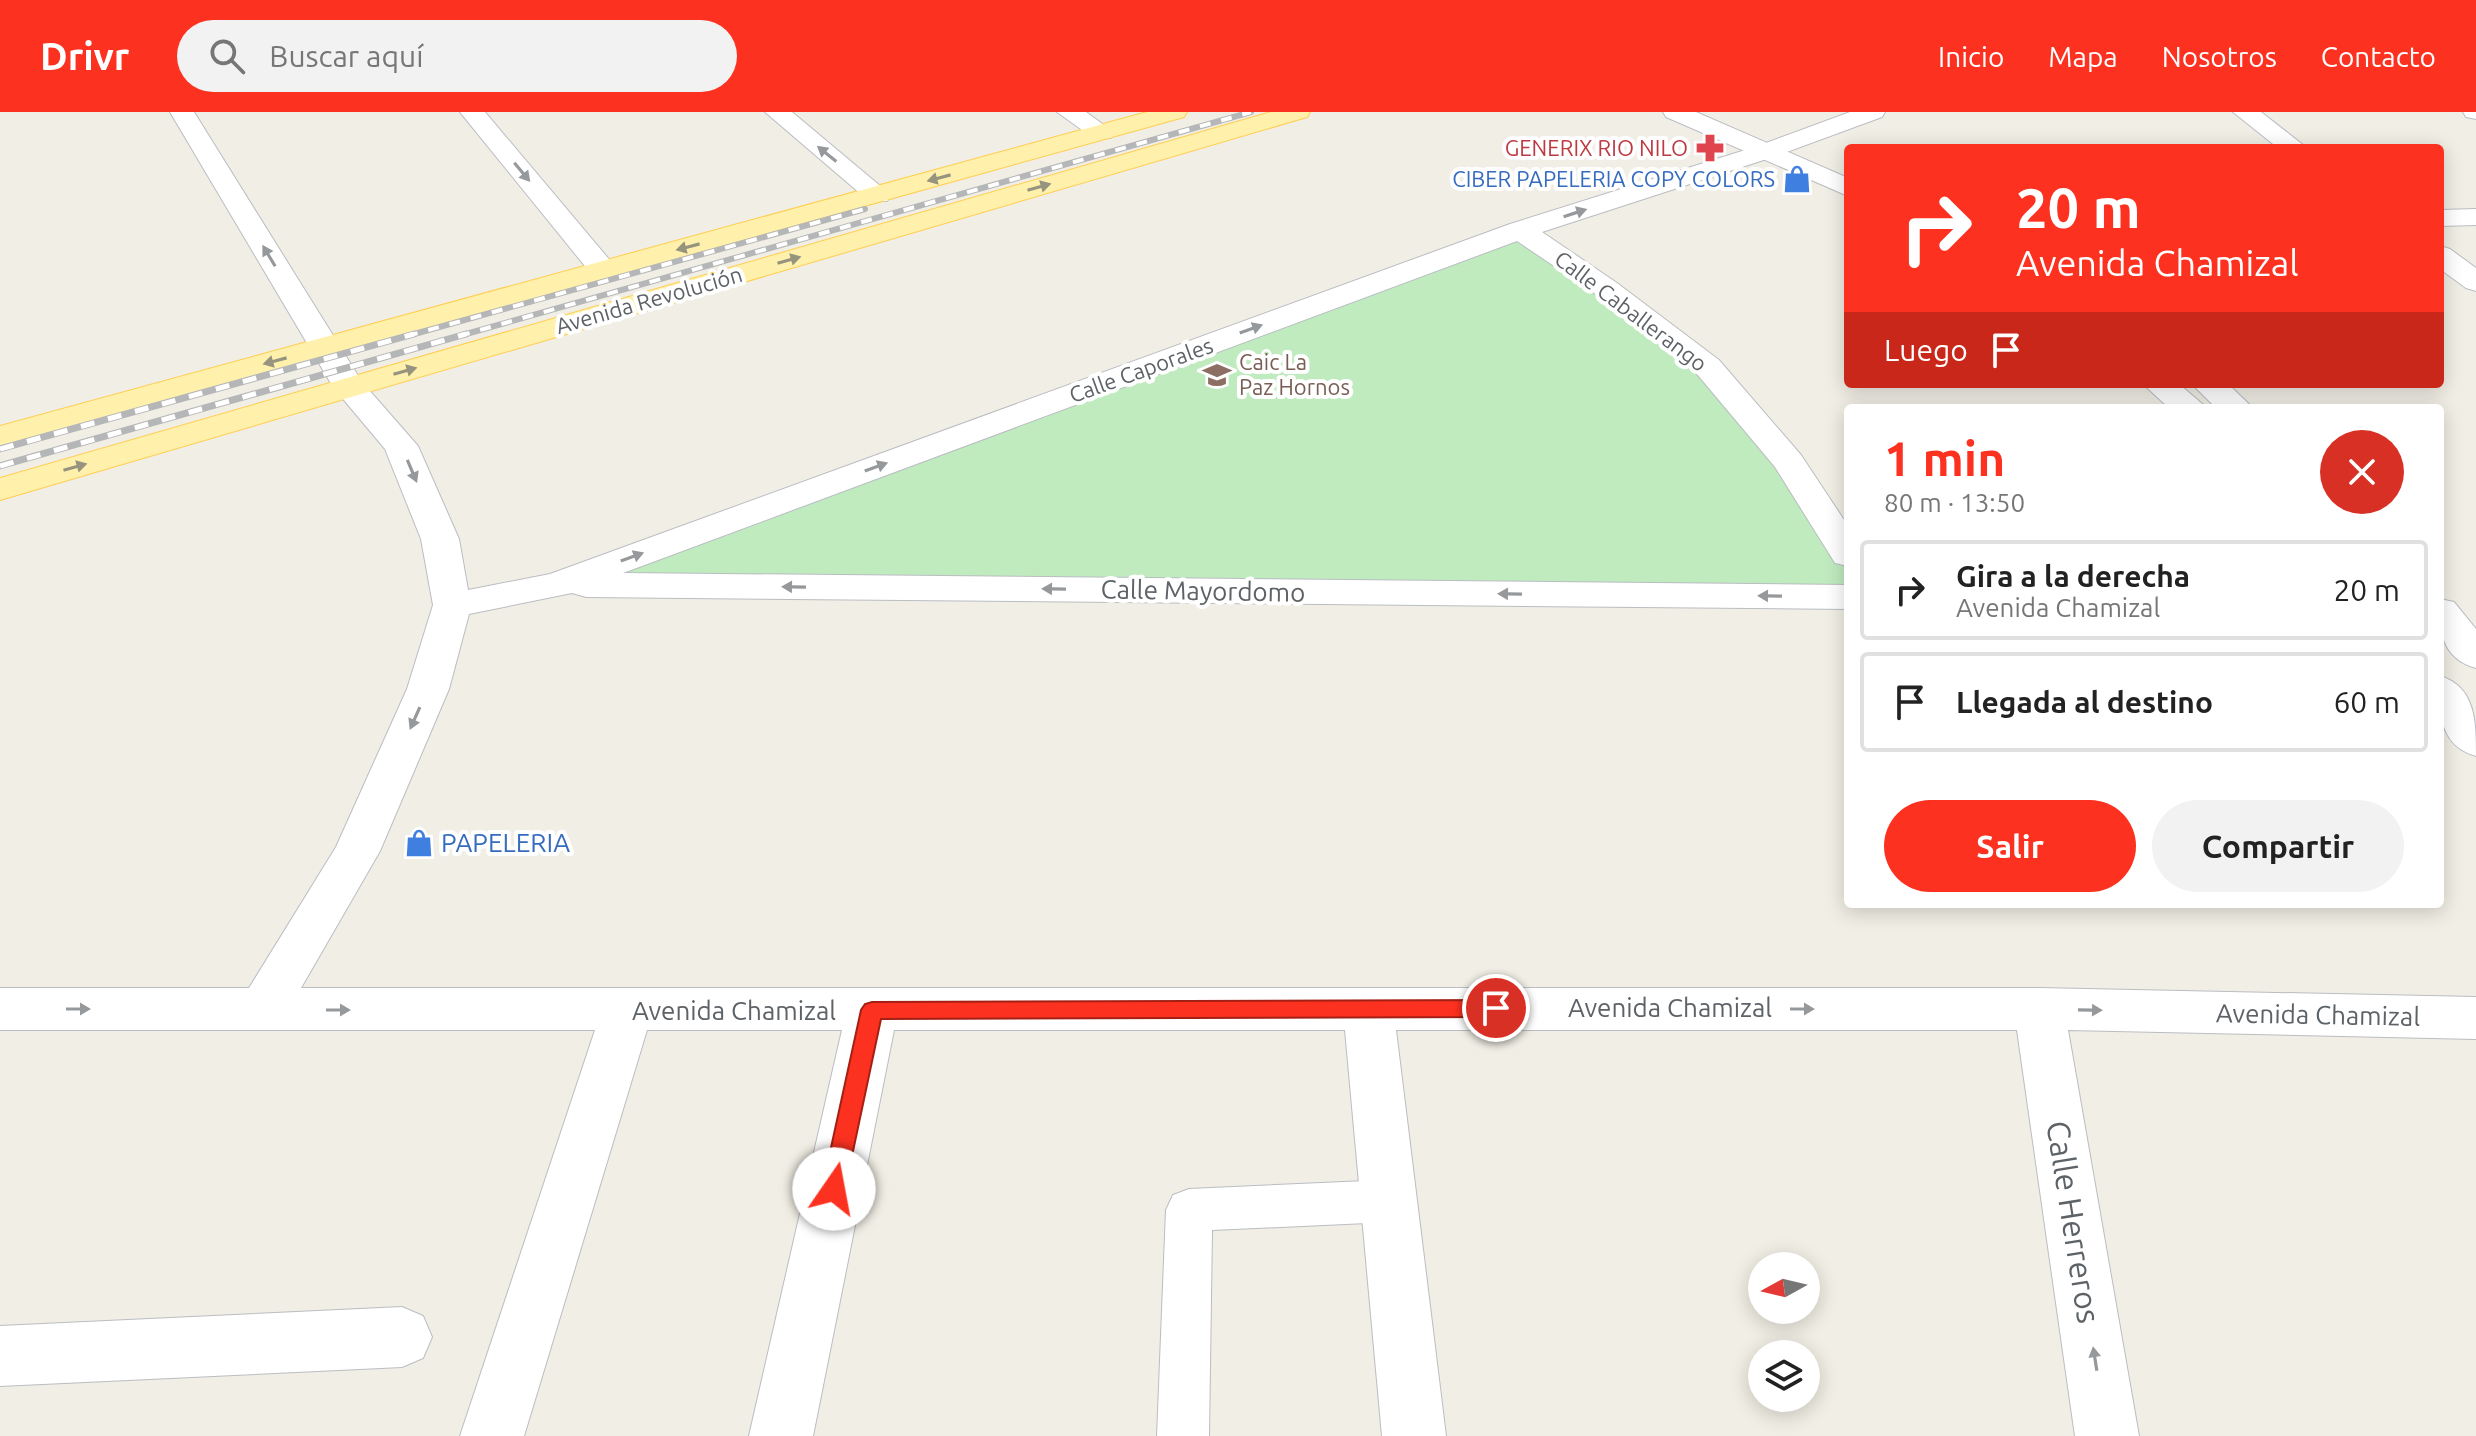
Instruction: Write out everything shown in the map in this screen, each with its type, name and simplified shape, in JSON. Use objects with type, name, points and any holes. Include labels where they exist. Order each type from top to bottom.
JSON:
[{"type":"main road","name":"Avenida Revolución","points":[[0,437],[1175,112]]},
{"type":"main road","name":"Avenida Revolución","points":[[0,489],[1298,112]]},
{"type":"street","points":[[182,112],[349,387],[401,446],[440,539],[452,605],[428,689],[357,851],[263,1009]]},
{"type":"street","points":[[472,112],[603,270]]},
{"type":"street","points":[[777,112],[878,195]]},
{"type":"street","points":[[1069,112],[1102,133]]},
{"type":"street","points":[[1675,112],[1844,186]]},
{"type":"street","points":[[1730,112],[1844,163]]},
{"type":"street","name":"Calle Caporales","points":[[452,605],[559,584],[1520,230],[1767,151],[1873,112]]},
{"type":"street","points":[[2245,112],[2289,144]]},
{"type":"street","points":[[2444,218],[2476,217]]},
{"type":"street","name":"Calle Caballerango","points":[[1520,230],[1607,289],[1708,367],[1789,462],[1844,549]]},
{"type":"street","points":[[2444,258],[2476,282]]},
{"type":"street","points":[[2164,388],[2185,404]]},
{"type":"street","points":[[2213,388],[2231,404]]},
{"type":"street","name":"Calle Mayordomo","points":[[559,584],[1844,597]]},
{"type":"street","points":[[2444,616],[2476,655]]},
{"type":"street","points":[[2444,696],[2476,741]]},
{"type":"street","points":[[1368,1008],[1414,1436]]},
{"type":"street","name":"Avenida Chamizal","points":[[0,1009],[2039,1009],[2476,1018]]},
{"type":"street","name":"Calle Herreros","points":[[2039,1009],[2107,1436]]},
{"type":"street","points":[[781,1436],[872,1010]]},
{"type":"street","points":[[492,1436],[627,1011]]},
{"type":"street","points":[[0,1356],[402,1337]]},
{"type":"lane","points":[[1183,1436],[1189,1210],[1389,1201]]},
{"type":"green space","points":[[1522,239],[1701,366],[1784,467],[1844,561],[1844,586],[559,584]]},
{"type":"railway","points":[[459,336],[1251,112]]},
{"type":"railway","points":[[407,336],[865,209]]},
{"type":"railway","points":[[0,449],[414,334]]},
{"type":"railway","points":[[0,466],[466,334]]},
{"type":"place","name":"GENERIX RIO NILO","points":[[1710,148]]},
{"type":"place","name":"CIBER PAPELERIA COPY COLORS","points":[[1797,179]]},
{"type":"place","name":"Caic La Paz Hornos","points":[[1217,375]]},
{"type":"place","name":"PAPELERIA","points":[[419,843]]},
{"type":"route","points":[[834,1189],[872,1010],[1496,1008]]}]
